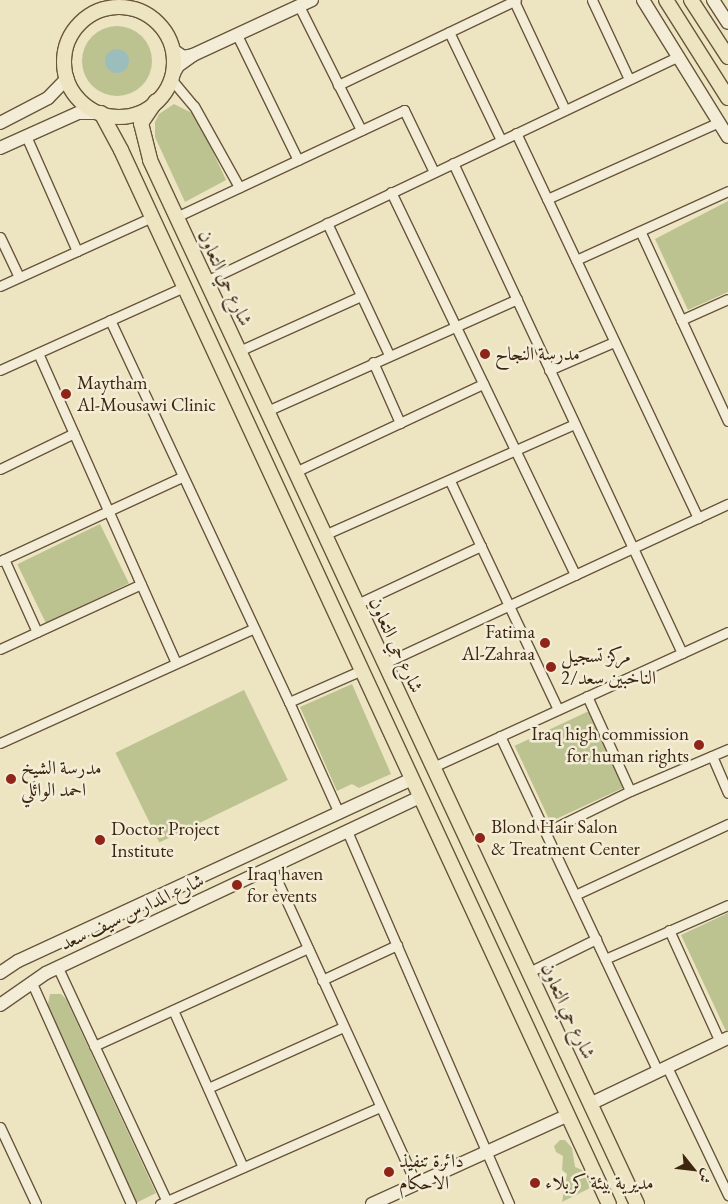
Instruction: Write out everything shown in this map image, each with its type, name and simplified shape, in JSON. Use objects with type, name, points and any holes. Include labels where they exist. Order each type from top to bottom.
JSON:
[{"type":"main road","points":[[109,0],[81,23],[69,39],[65,52],[67,78],[83,103],[101,114],[152,217],[609,1204]]},
{"type":"main road","points":[[140,0],[148,15],[161,27],[172,49],[180,57],[193,55]]},
{"type":"main road","points":[[0,148],[78,113],[130,115],[156,101],[178,66],[193,55],[312,0]]},
{"type":"main road","points":[[643,0],[728,137]]},
{"type":"main road","points":[[666,0],[728,98]]},
{"type":"main road","points":[[691,0],[728,58]]},
{"type":"main road","points":[[715,1],[728,23]]},
{"type":"main road","points":[[97,11],[123,7],[148,15]]},
{"type":"main road","points":[[171,79],[172,49]]},
{"type":"main road","points":[[0,123],[48,98],[67,78]]},
{"type":"main road","name":"شارع حي التعاون","points":[[156,101],[143,118],[142,137],[176,217],[529,972],[632,1201]]},
{"type":"main road","points":[[382,714],[395,713],[403,703]]},
{"type":"main road","points":[[393,737],[402,728],[415,730]]},
{"type":"main road","name":"شارع المدارس سيف سعد","points":[[0,973],[18,961],[412,779]]},
{"type":"main road","name":"شارع المدارس سيف سعد","points":[[0,1005],[31,981],[420,797]]},
{"type":"main road","points":[[228,865],[226,874],[235,884]]},
{"type":"main road","points":[[205,875],[215,885],[214,894]]},
{"type":"main road","points":[[590,1104],[724,1040]]},
{"type":"main road","points":[[372,1204],[568,1115]]},
{"type":"street","points":[[338,85],[515,0],[565,110]]},
{"type":"street","points":[[592,0],[629,80]]},
{"type":"street","points":[[299,6],[361,130]]},
{"type":"street","points":[[449,32],[501,140]]},
{"type":"street","points":[[238,34],[298,160]]},
{"type":"street","points":[[206,281],[679,56]]},
{"type":"street","points":[[171,79],[194,106],[239,187]]},
{"type":"street","points":[[176,217],[404,110],[434,172]]},
{"type":"street","points":[[547,199],[718,122]]},
{"type":"street","points":[[516,133],[698,518]]},
{"type":"street","points":[[26,136],[78,251]]},
{"type":"street","points":[[453,163],[682,653]]},
{"type":"street","points":[[576,260],[641,233],[728,191]]},
{"type":"street","points":[[392,192],[575,575]]},
{"type":"street","points":[[0,286],[152,217]]},
{"type":"street","points":[[327,223],[389,355]]},
{"type":"street","points":[[641,233],[728,421]]},
{"type":"street","points":[[0,237],[19,277]]},
{"type":"street","points":[[0,370],[184,287]]},
{"type":"street","points":[[239,351],[361,296]]},
{"type":"street","points":[[682,320],[728,299]]},
{"type":"street","points":[[267,411],[372,362],[517,300]]},
{"type":"street","points":[[110,320],[339,813]]},
{"type":"street","points":[[550,370],[614,342]]},
{"type":"street","points":[[38,353],[176,663]]},
{"type":"street","points":[[372,362],[400,423]]},
{"type":"street","points":[[295,472],[483,384]]},
{"type":"street","points":[[324,535],[450,481],[575,424]]},
{"type":"street","points":[[0,469],[74,433]]},
{"type":"street","points":[[36,632],[2,560],[182,477]]},
{"type":"street","points":[[450,481],[558,709]]},
{"type":"street","points":[[385,662],[728,504]]},
{"type":"street","points":[[357,604],[480,546]]},
{"type":"street","points":[[0,649],[141,584]]},
{"type":"street","points":[[0,743],[253,629]]},
{"type":"street","points":[[433,767],[728,632]]},
{"type":"street","points":[[289,702],[362,670]]},
{"type":"street","points":[[587,696],[630,791]]},
{"type":"street","points":[[500,736],[605,959],[728,1195]]},
{"type":"street","points":[[546,832],[630,791],[728,749]]},
{"type":"street","points":[[712,756],[728,793]]},
{"type":"street","points":[[575,895],[728,824]]},
{"type":"street","points":[[347,832],[508,1204]]},
{"type":"street","points":[[271,867],[416,1184]]},
{"type":"street","points":[[605,959],[728,905]]},
{"type":"street","points":[[668,930],[724,1040]]},
{"type":"street","points":[[529,972],[596,939]]},
{"type":"street","points":[[322,980],[397,945]]},
{"type":"street","points":[[94,1046],[308,948]]},
{"type":"street","points":[[58,968],[165,1203],[380,1107]]},
{"type":"street","points":[[31,981],[131,1204]]},
{"type":"street","points":[[172,1010],[243,1167]]},
{"type":"street","points":[[208,1088],[343,1027]]},
{"type":"street","points":[[0,1127],[36,1204]]},
{"type":"green space","points":[[124,26],[137,32],[146,41],[150,47],[152,61],[150,75],[142,86],[131,94],[110,96],[103,94],[92,86],[84,75],[82,54],[84,47],[92,36],[103,28]]},
{"type":"green space","points":[[174,104],[196,115],[226,180],[185,202],[155,137],[155,122],[159,114]]},
{"type":"green space","points":[[728,201],[728,292],[688,310],[655,239]]},
{"type":"green space","points":[[100,524],[129,583],[46,624],[17,564]]},
{"type":"green space","points":[[352,684],[391,774],[359,788],[352,784],[337,791],[300,707]]},
{"type":"green space","points":[[244,690],[288,780],[159,843],[115,753]]},
{"type":"green space","points":[[589,711],[624,787],[550,822],[515,746]]},
{"type":"green space","points":[[728,913],[728,1030],[726,1031],[681,935]]},
{"type":"green space","points":[[50,994],[61,994],[66,999],[156,1193],[136,1203],[46,1014]]},
{"type":"green space","points":[[560,1140],[565,1140],[572,1148],[575,1167],[582,1170],[590,1188],[562,1202],[567,1174],[562,1170],[563,1156],[556,1152],[554,1146]]},
{"type":"water","points":[[117,49],[126,52],[129,61],[126,70],[117,73],[108,70],[105,61],[108,52]]},
{"type":"place","name":"مدرسة النجاح","points":[[485,354]]},
{"type":"place","name":"Maytham Al-Mousawi Clinic","points":[[66,394]]},
{"type":"place","name":"Fatima Al-Zahraa","points":[[545,643]]},
{"type":"place","name":"مركز تسجيل الناخبين سعد/2","points":[[551,667]]},
{"type":"place","name":"Iraq high commission for human rights","points":[[699,745]]},
{"type":"place","name":"مدرسة الشيخ احمد الوائلي","points":[[11,779]]},
{"type":"place","name":"Blond Hair Salon & Treatment Center","points":[[480,838]]},
{"type":"place","name":"Doctor Project Institute","points":[[100,840]]},
{"type":"place","name":"Iraq haven for events","points":[[237,885]]},
{"type":"place","name":"دائرة تنفيذ الاحكام","points":[[389,1172]]},
{"type":"place","name":"مديرية بيئة كربلاء","points":[[535,1183]]}]
